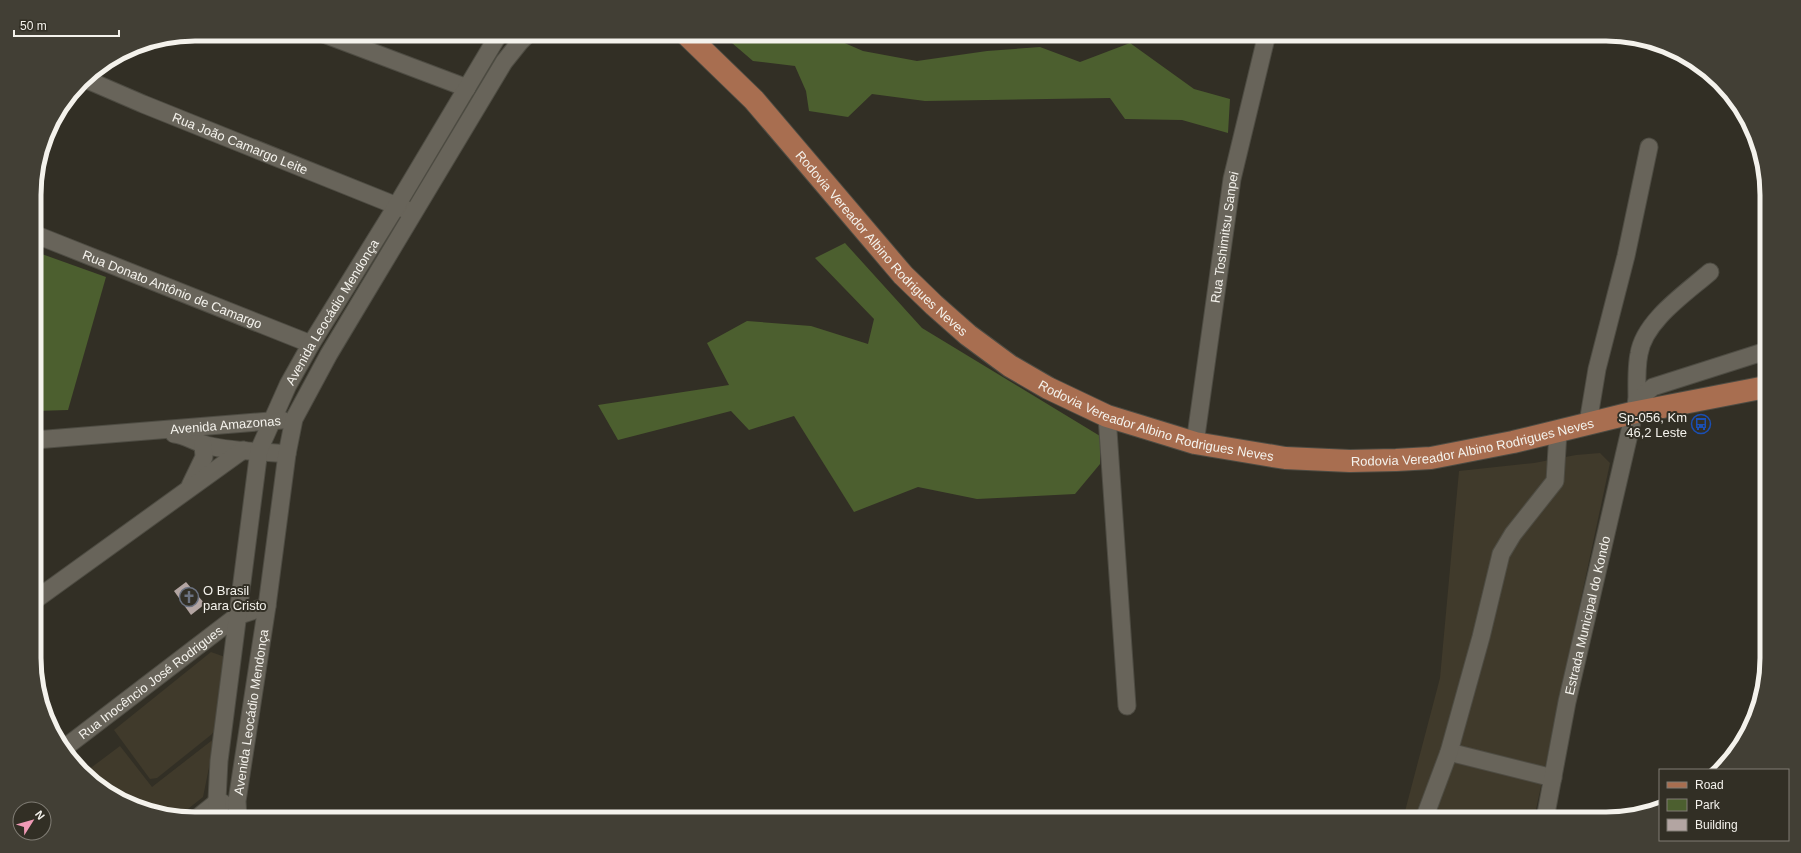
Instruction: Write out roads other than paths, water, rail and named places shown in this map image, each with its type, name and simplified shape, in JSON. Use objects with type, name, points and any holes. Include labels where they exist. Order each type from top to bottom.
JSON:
[{"type":"main road","name":"Rodovia Vereador Albino Rodrigues Neves","points":[[693,41],[754,100],[902,275],[934,305],[968,335],[1010,366],[1048,388],[1107,416],[1195,443],[1285,458],[1350,461],[1396,460],[1431,458],[1558,432],[1635,406],[1760,388]]},
{"type":"street","points":[[343,41],[467,88]]},
{"type":"street","name":"Avenida Leocádio Mendonça","points":[[216,811],[219,761],[237,616],[251,450],[272,421],[288,385],[311,344],[397,205],[495,41]]},
{"type":"street","name":"Avenida Leocádio Mendonça","points":[[238,812],[237,801],[267,606],[287,454],[294,419],[329,354],[415,213],[504,62],[521,41]]},
{"type":"street","name":"Rua Toshimitsu Sanpei","points":[[1195,443],[1232,179],[1265,41]]},
{"type":"street","name":"Rua João Camargo Leite","points":[[91,82],[142,104],[415,213]]},
{"type":"street","points":[[1588,423],[1598,368],[1626,256],[1649,147]]},
{"type":"street","name":"Rua Donato Antônio de Camargo","points":[[41,237],[311,344]]},
{"type":"street","name":"Estrada Municipal do Kondo","points":[[1546,812],[1569,694],[1635,406],[1638,354],[1641,344],[1658,318],[1710,272]]},
{"type":"street","points":[[1635,406],[1654,387],[1760,352]]},
{"type":"street","points":[[1107,416],[1127,706]]},
{"type":"street","name":"Avenida Amazonas","points":[[41,440],[294,419]]},
{"type":"street","name":"Avenida Amazonas","points":[[156,431],[184,435],[203,444],[287,454]]},
{"type":"street","points":[[1427,812],[1449,752],[1482,637],[1501,554],[1512,534],[1555,481],[1558,432]]},
{"type":"street","points":[[189,488],[204,457],[203,444]]},
{"type":"street","points":[[41,596],[189,488],[251,450]]},
{"type":"street","name":"Avenida Leocádio Mendonça","points":[[237,616],[267,606]]},
{"type":"street","name":"Rua Inocêncio José Rodrigues","points":[[68,745],[237,616]]},
{"type":"street","points":[[1449,752],[1553,778]]},
{"type":"street","points":[[216,811],[237,801]]},
{"type":"place","name":"Sp-056, Km 46,2 Leste","points":[[1701,424]]},
{"type":"place","name":"O Brasil para Cristo","points":[[189,597]]}]
